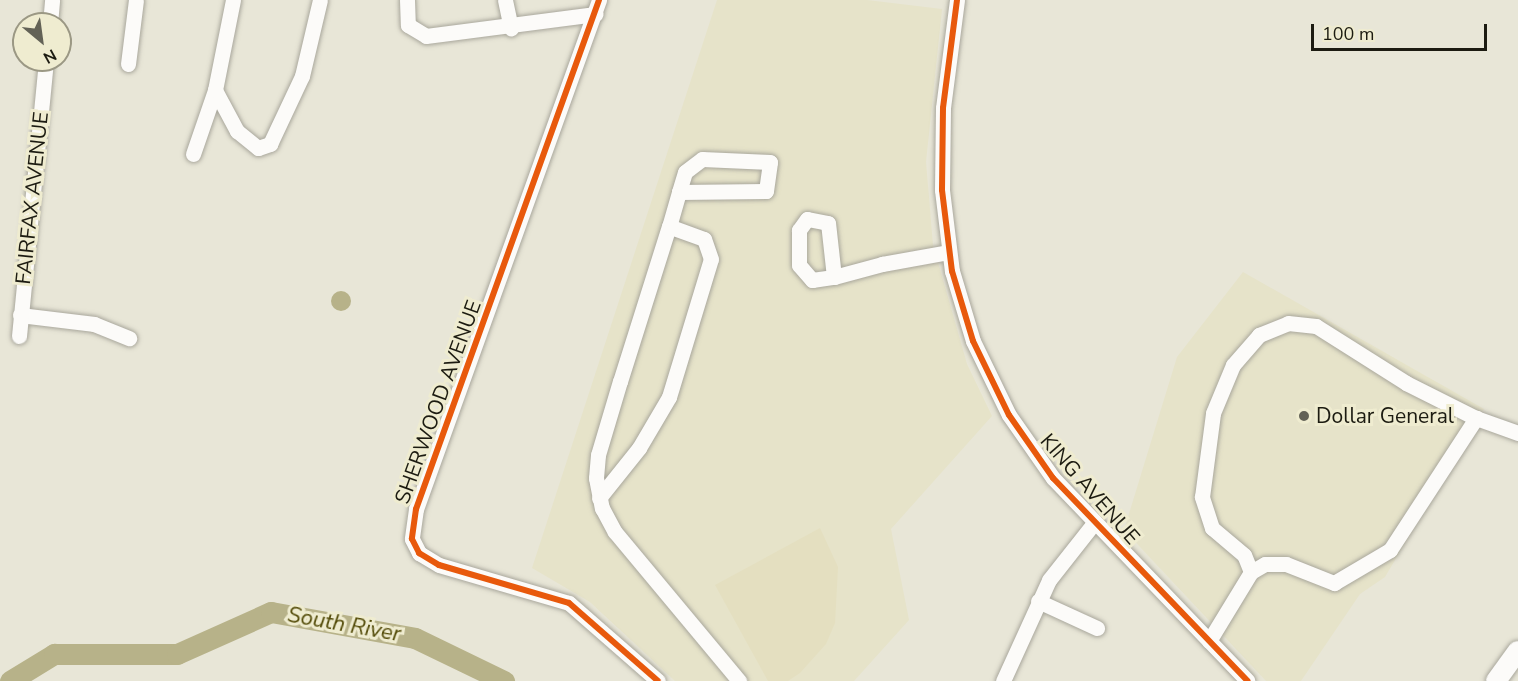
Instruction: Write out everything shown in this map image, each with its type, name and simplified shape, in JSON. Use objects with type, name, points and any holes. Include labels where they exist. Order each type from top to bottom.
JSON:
[{"type":"main road","points":[[1496,681],[1518,652]]},
{"type":"main road","points":[[1507,681],[1518,652]]},
{"type":"street","points":[[128,64],[136,0]]},
{"type":"street","points":[[193,154],[215,90],[233,0]]},
{"type":"street","points":[[215,90],[237,131],[258,148],[270,144],[302,76],[320,0]]},
{"type":"street","points":[[407,0],[408,25],[420,35],[511,28],[598,7]]},
{"type":"street","points":[[505,0],[511,28]]},
{"type":"street","name":"KING AVENUE","points":[[957,0],[941,150],[948,252],[973,341],[1009,415],[1053,478],[1248,681]]},
{"type":"street","name":"SHERWOOD AVENUE","points":[[598,7],[416,509],[412,539],[419,553],[439,565],[569,603],[658,681]]},
{"type":"street","name":"FAIRFAX AVENUE","points":[[19,336],[45,72]]},
{"type":"street","points":[[679,192],[766,191],[770,162],[763,158],[702,159],[685,172],[598,455],[599,498],[615,532],[739,681]]},
{"type":"street","points":[[599,498],[639,448],[669,398],[711,259],[704,239],[669,226]]},
{"type":"street","points":[[834,277],[948,252]]},
{"type":"street","points":[[20,315],[94,324],[129,338]]},
{"type":"street","points":[[1251,572],[1244,555],[1212,528],[1202,497],[1213,413],[1233,365],[1259,335],[1288,323],[1316,326],[1406,383],[1476,418],[1518,433]]},
{"type":"street","points":[[1209,641],[1251,572],[1286,564],[1334,583],[1384,554],[1476,418]]},
{"type":"street","points":[[1003,681],[1038,601],[1062,560],[1094,523]]},
{"type":"street","points":[[1038,601],[1097,628]]},
{"type":"shaded area","points":[[717,0],[867,0],[942,9],[926,162],[933,245],[967,364],[992,416],[891,529],[909,620],[854,681],[675,681],[590,602],[532,568]]},
{"type":"shaded area","points":[[1243,272],[1484,409],[1385,577],[1360,594],[1301,681],[1266,681],[1124,530],[1177,357]]},
{"type":"shaded area","points":[[337,291],[345,291],[351,297],[351,305],[345,311],[337,311],[331,305],[331,297]]},
{"type":"shaded area","points":[[820,528],[838,567],[835,623],[826,644],[800,673],[788,681],[768,681],[715,585]]},
{"type":"waterway","name":"South River","points":[[10,681],[54,654],[177,654],[271,612],[415,638],[504,681]]},
{"type":"cycle path","points":[[599,0],[416,509],[412,539],[419,553],[439,565],[569,603],[658,681]]},
{"type":"cycle path","points":[[957,0],[943,108],[942,190],[952,271],[973,341],[1009,415],[1053,478],[1248,681]]},
{"type":"place","name":"Dollar General","points":[[1304,416]]}]
